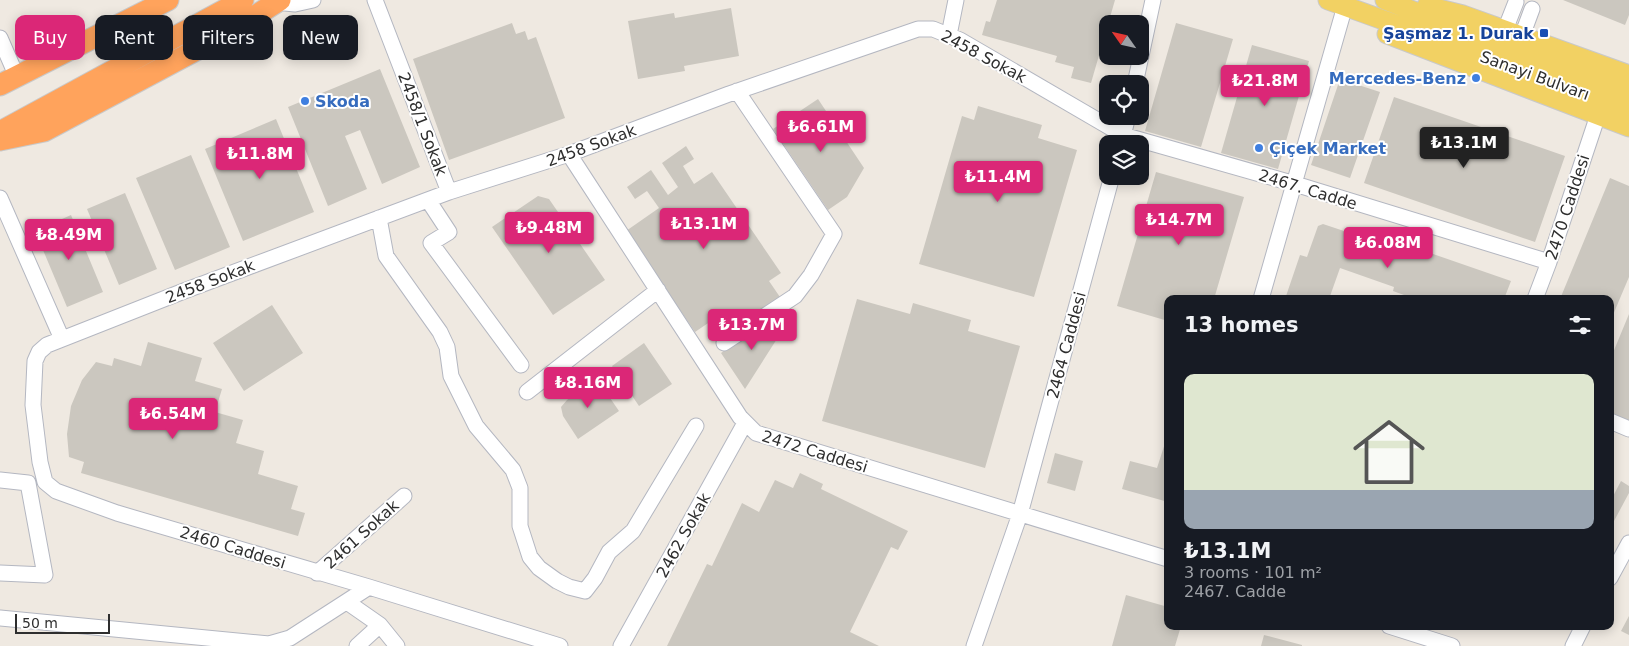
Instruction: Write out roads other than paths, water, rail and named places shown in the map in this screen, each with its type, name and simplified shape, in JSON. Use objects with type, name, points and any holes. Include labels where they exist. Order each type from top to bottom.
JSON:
[{"type":"highway","points":[[0,132],[237,4],[277,1]]},
{"type":"highway","points":[[0,140],[44,131],[230,32],[277,1]]},
{"type":"highway","points":[[8,81],[162,3]]},
{"type":"main road","name":"Sanayi Bulvarı","points":[[1385,0],[1629,92]]},
{"type":"main road","points":[[1403,0],[1463,15],[1627,69]]},
{"type":"main road","name":"Sanayi Bulvarı","points":[[1337,3],[1629,109]]},
{"type":"main road","points":[[1337,3],[1369,26],[1629,127]]},
{"type":"street","points":[[277,1],[295,4],[314,0]]},
{"type":"street","name":"2458/1 Sokak","points":[[375,0],[449,192]]},
{"type":"street","points":[[948,35],[956,0]]},
{"type":"street","points":[[1137,75],[1153,0]]},
{"type":"street","points":[[1514,32],[1516,2]]},
{"type":"street","points":[[1262,295],[1295,184],[1337,3]]},
{"type":"street","points":[[1514,32],[1532,9]]},
{"type":"street","name":"2458 Sokak","points":[[47,345],[449,192],[569,154],[737,91],[907,32],[933,29],[948,35],[1114,135]]},
{"type":"street","points":[[0,38],[8,81]]},
{"type":"street","points":[[724,343],[795,296],[811,276],[834,234],[737,91]]},
{"type":"street","name":"2470 Caddesi","points":[[1537,295],[1598,115]]},
{"type":"street","name":"2467. Cadde","points":[[1149,147],[1295,184],[1549,262]]},
{"type":"street","name":"2472 Caddesi","points":[[569,154],[745,423],[756,433],[1164,558]]},
{"type":"street","name":"2464 Caddesi","points":[[974,646],[1020,514],[1110,185]]},
{"type":"street","points":[[0,198],[62,339]]},
{"type":"street","points":[[428,200],[450,232],[431,243],[521,365]]},
{"type":"street","points":[[379,218],[386,256],[440,332],[447,347],[451,376],[476,426],[513,470],[520,488],[520,526],[530,557],[539,568],[558,581],[569,587],[585,590],[595,578],[609,552],[632,531],[696,426]]},
{"type":"street","points":[[527,392],[658,290]]},
{"type":"street","name":"2460 Caddesi","points":[[47,345],[39,352],[35,361],[33,382],[40,462],[45,482],[56,491],[117,513],[369,587],[560,646]]},
{"type":"street","name":"2462 Sokak","points":[[621,646],[745,423]]},
{"type":"street","points":[[1614,423],[1629,429]]},
{"type":"street","points":[[0,480],[28,483],[45,575],[0,573]]},
{"type":"street","name":"2461 Sokak","points":[[317,572],[404,496]]},
{"type":"street","points":[[1614,571],[1629,543]]},
{"type":"street","points":[[0,618],[269,644],[290,638],[369,587]]},
{"type":"street","points":[[347,602],[380,625],[397,646]]},
{"type":"street","points":[[357,646],[380,625]]},
{"type":"street","points":[[1416,630],[1452,646]]},
{"type":"street","points":[[1573,646],[1582,630]]},
{"type":"place","name":"Şaşmaz 1. Durak","points":[[1544,33]]},
{"type":"place","name":"Mercedes-Benz","points":[[1476,78]]},
{"type":"place","name":"Skoda","points":[[305,101]]},
{"type":"place","name":"Çiçek Market","points":[[1259,148]]}]
